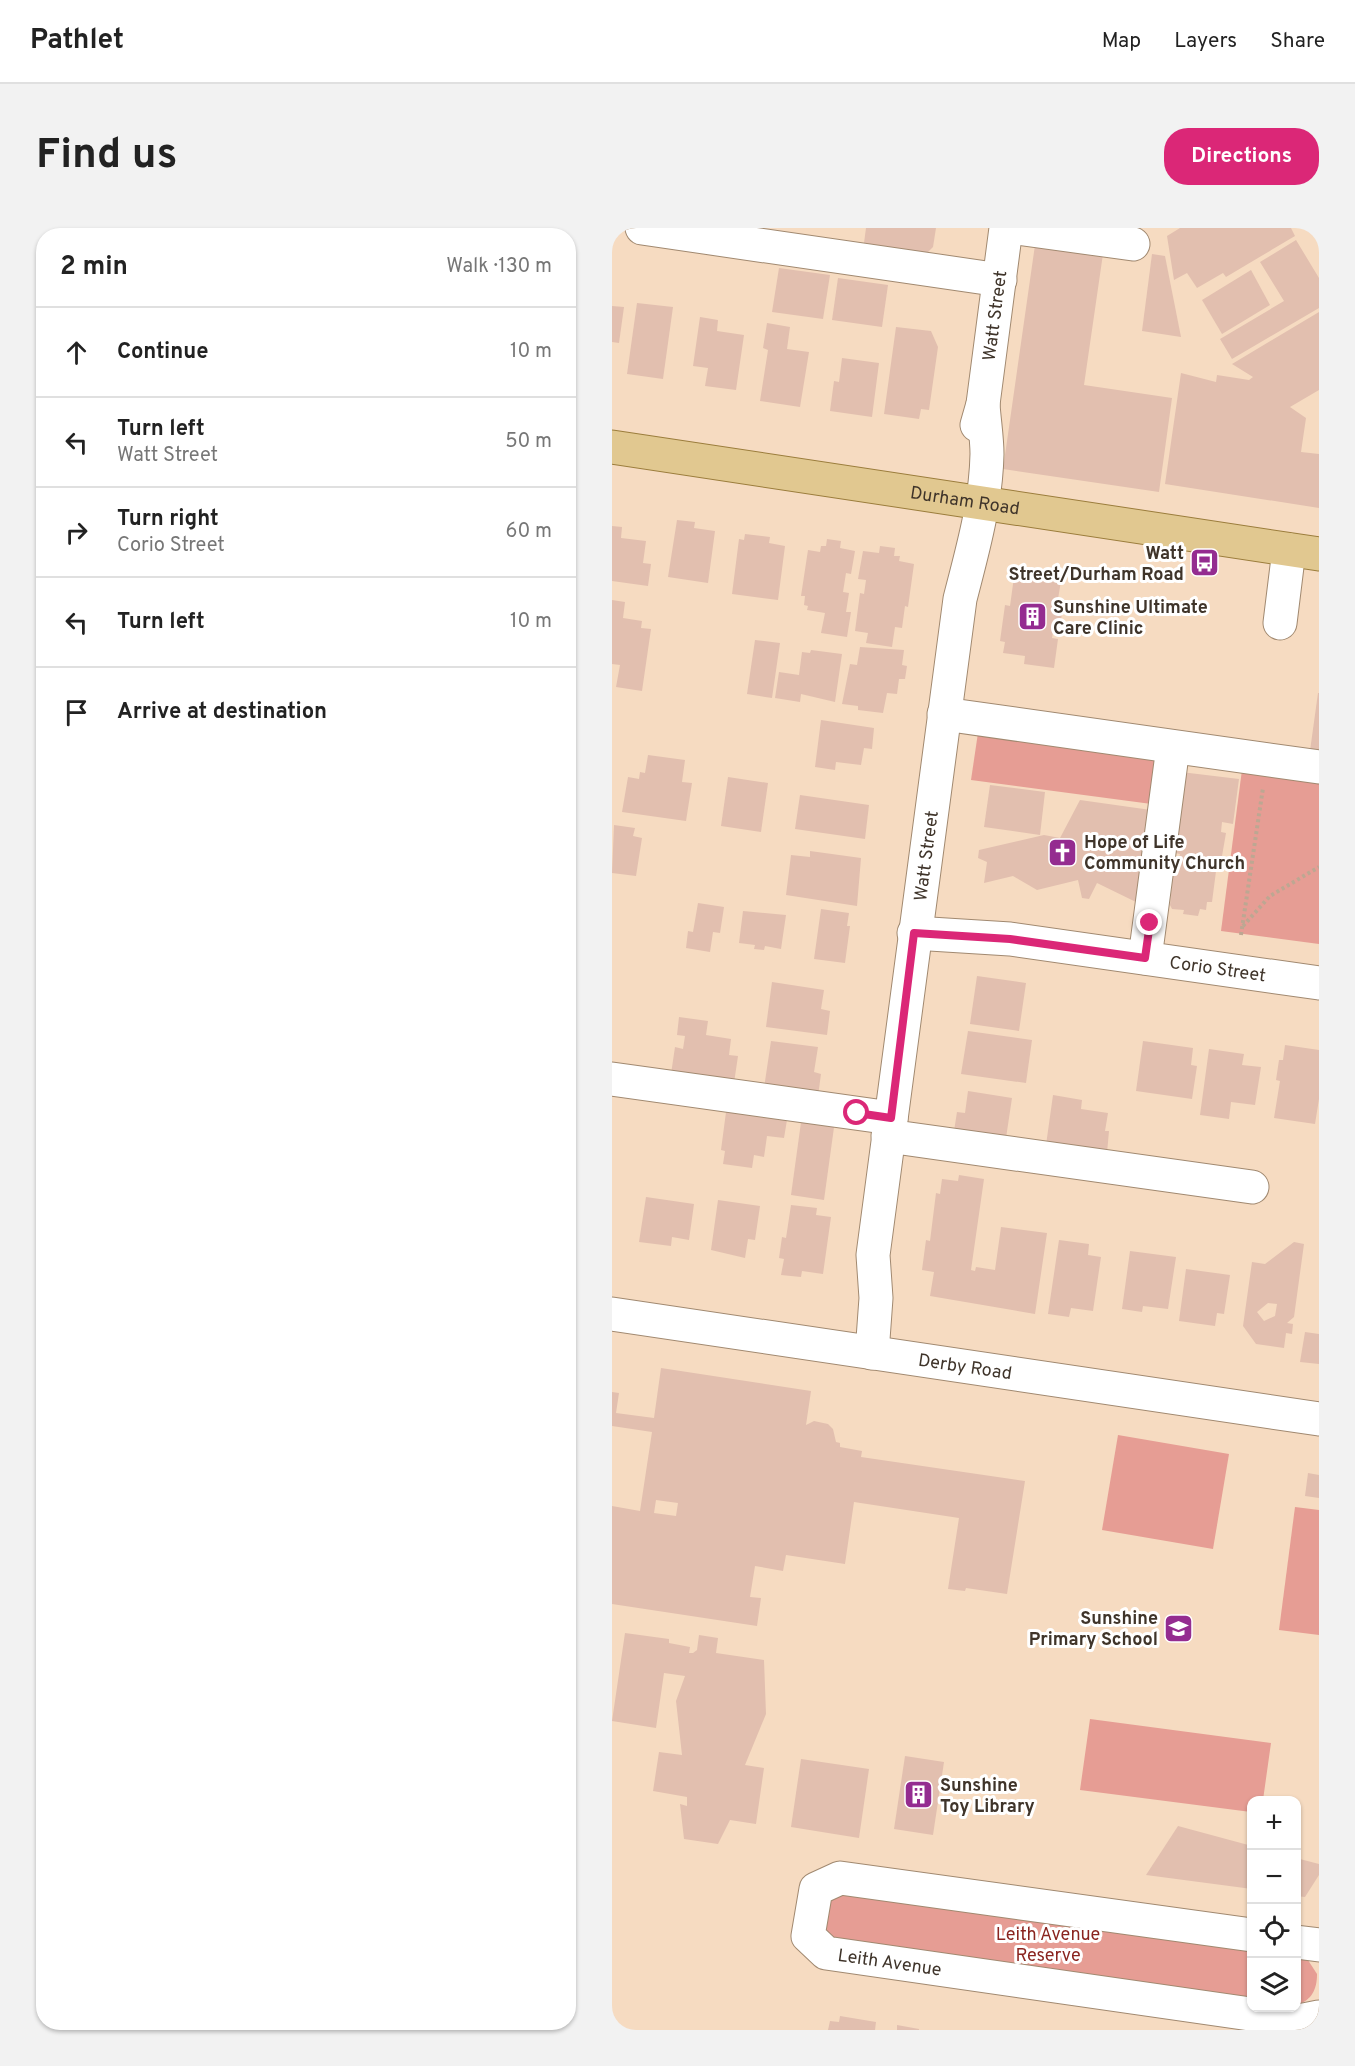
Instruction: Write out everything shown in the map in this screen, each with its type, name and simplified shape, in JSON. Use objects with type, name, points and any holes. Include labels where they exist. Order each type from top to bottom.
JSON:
[{"type":"main road","name":"Durham Road","points":[[612,447],[1304,552]]},
{"type":"street","points":[[642,228],[1000,280]]},
{"type":"street","name":"Watt Street","points":[[862,1351],[858,1294],[873,1255],[915,924],[960,599],[976,538],[972,500],[987,455],[983,404],[1006,228]]},
{"type":"street","points":[[1018,228],[1133,244]]},
{"type":"street","points":[[1280,622],[1304,552]]},
{"type":"street","points":[[944,714],[1319,767]]},
{"type":"street","points":[[1145,958],[1173,747]]},
{"type":"street","name":"Corio Street","points":[[915,924],[1319,983]]},
{"type":"street","points":[[612,1079],[1252,1187]]},
{"type":"street","name":"Derby Road","points":[[612,1314],[1319,1419]]},
{"type":"street","name":"Leith Avenue","points":[[1247,1934],[840,1878],[816,1889],[808,1936],[826,1953],[1299,2021],[1319,2017]]},
{"type":"street","points":[[1301,1942],[1319,1946]]},
{"type":"path","points":[[1241,935],[1267,760]]},
{"type":"path","points":[[1242,926],[1270,896],[1319,867]]},
{"type":"green space","points":[[979,726],[1166,750],[1159,805],[971,780]]},
{"type":"green space","points":[[1243,762],[1319,772],[1319,944],[1221,931]]},
{"type":"green space","points":[[1118,1435],[1229,1454],[1213,1549],[1102,1530]]},
{"type":"green space","points":[[1295,1507],[1319,1510],[1319,1635],[1279,1630]]},
{"type":"green space","points":[[1090,1719],[1271,1743],[1264,1796],[1247,1796],[1247,1811],[1080,1790]]},
{"type":"green space","name":"Leith Avenue Reserve","points":[[835,1890],[1247,1946],[1247,1999],[836,1940],[822,1928],[819,1911]]},
{"type":"green space","points":[[1301,1955],[1306,1957],[1317,1974],[1313,1993],[1301,2003]]},
{"type":"building","points":[[866,228],[936,228],[933,247],[927,253],[864,243]]},
{"type":"building","points":[[1180,228],[1291,228],[1295,236],[1226,277],[1223,273],[1197,288],[1187,273],[1174,280],[1167,236]]},
{"type":"building","points":[[1036,238],[1104,247],[1084,385],[1172,398],[1159,492],[1003,469]]},
{"type":"building","points":[[1296,240],[1319,278],[1319,308],[1232,359],[1220,339],[1284,301],[1260,262]]},
{"type":"building","points":[[1152,254],[1165,256],[1181,337],[1142,331]]},
{"type":"building","points":[[779,268],[830,275],[823,319],[772,312]]},
{"type":"building","points":[[1251,270],[1270,305],[1222,334],[1202,300]]},
{"type":"building","points":[[838,278],[888,285],[882,327],[832,320]]},
{"type":"building","points":[[637,303],[673,307],[663,379],[627,374]]},
{"type":"building","points":[[612,306],[624,307],[619,343],[612,342]]},
{"type":"building","points":[[1319,312],[1319,390],[1290,407],[1306,418],[1301,452],[1319,454],[1319,508],[1165,484],[1181,373],[1216,382],[1217,375],[1249,380],[1253,377],[1232,364]]},
{"type":"building","points":[[700,317],[718,320],[717,331],[744,335],[736,390],[705,386],[708,368],[693,366]]},
{"type":"building","points":[[767,323],[790,327],[787,349],[809,352],[800,407],[760,401],[768,350],[763,348]]},
{"type":"building","points":[[896,327],[931,331],[938,347],[929,410],[921,409],[919,419],[884,414]]},
{"type":"building","points":[[842,358],[879,363],[872,417],[830,411],[834,381],[839,382]]},
{"type":"building","points":[[677,520],[695,522],[694,528],[715,531],[708,583],[668,577]]},
{"type":"building","points":[[612,526],[622,527],[621,538],[646,541],[643,563],[651,564],[648,586],[612,581]]},
{"type":"building","points":[[745,534],[770,537],[769,543],[785,546],[778,600],[732,594],[739,539],[744,540]]},
{"type":"building","points":[[827,539],[841,541],[840,548],[855,551],[851,574],[846,573],[843,592],[849,593],[846,612],[851,612],[847,637],[821,633],[825,613],[807,610],[808,606],[804,605],[805,596],[801,596],[808,550],[820,552],[821,546],[826,546]]},
{"type":"building","points":[[880,546],[895,548],[894,556],[900,556],[899,561],[914,564],[908,607],[905,606],[902,628],[895,627],[892,647],[866,643],[868,633],[855,631],[860,593],[864,594],[866,580],[858,579],[863,551],[879,553]]},
{"type":"building","name":"Sunshine Ultimate Care Clinic","points":[[1014,577],[1061,581],[1057,605],[1063,606],[1060,627],[1054,627],[1052,638],[1058,639],[1054,668],[1024,664],[1025,656],[1003,653],[1005,642],[1000,641],[1005,605],[1010,606]]},
{"type":"building","points":[[612,600],[625,602],[623,618],[642,621],[641,628],[651,629],[642,691],[616,687],[620,665],[612,664]]},
{"type":"building","points":[[755,640],[780,643],[772,698],[747,694]]},
{"type":"building","points":[[860,647],[904,650],[902,665],[907,666],[905,679],[899,679],[897,694],[887,693],[883,713],[858,710],[858,706],[842,704],[850,664],[857,665]]},
{"type":"building","points":[[811,650],[842,654],[835,702],[801,694],[800,702],[775,698],[779,672],[799,675],[802,652],[810,653]]},
{"type":"building","points":[[1319,693],[1319,759],[1309,758]]},
{"type":"building","points":[[821,720],[874,728],[872,749],[864,748],[861,765],[836,762],[835,770],[815,767]]},
{"type":"building","points":[[648,755],[685,760],[682,782],[692,783],[686,821],[622,812],[628,777],[639,779],[640,772],[645,773]]},
{"type":"building","points":[[1181,772],[1239,779],[1233,824],[1222,822],[1221,832],[1226,833],[1222,856],[1218,856],[1212,902],[1207,902],[1206,910],[1200,909],[1198,916],[1183,914],[1184,910],[1172,909],[1170,905],[1172,883],[1167,882],[1170,857],[1179,858],[1180,854],[1175,853]]},
{"type":"building","points":[[728,777],[768,783],[761,832],[721,826]]},
{"type":"building","points":[[990,785],[1045,792],[1040,835],[984,827]]},
{"type":"building","points":[[800,795],[869,805],[865,839],[795,829]]},
{"type":"building","name":"Hope of Life Community Church","points":[[1080,800],[1158,811],[1138,903],[1097,883],[1089,899],[1082,898],[1078,880],[1037,890],[1013,876],[984,883],[987,862],[978,858],[979,850],[1044,835],[1060,838]]},
{"type":"building","points":[[614,825],[635,828],[633,836],[642,838],[636,876],[612,873]]},
{"type":"building","points":[[810,851],[861,858],[857,906],[786,895],[791,855],[810,857]]},
{"type":"building","points":[[698,903],[724,907],[720,933],[713,932],[710,952],[686,948],[688,931],[693,932]]},
{"type":"building","points":[[821,909],[849,913],[847,926],[850,926],[845,963],[814,959]]},
{"type":"building","points":[[743,911],[786,915],[781,949],[765,946],[764,950],[754,949],[755,945],[739,943]]},
{"type":"building","points":[[977,976],[1026,983],[1019,1031],[970,1024]]},
{"type":"building","points":[[772,982],[824,990],[821,1009],[830,1011],[827,1035],[766,1027]]},
{"type":"building","points":[[679,1017],[708,1021],[706,1035],[731,1039],[729,1055],[738,1056],[734,1083],[671,1074],[675,1047],[683,1049],[685,1036],[677,1035]]},
{"type":"building","points":[[968,1031],[1032,1040],[1026,1083],[961,1074]]},
{"type":"building","points":[[771,1041],[818,1047],[814,1072],[821,1074],[818,1096],[764,1088]]},
{"type":"building","points":[[1143,1041],[1193,1048],[1191,1065],[1197,1066],[1192,1099],[1136,1091]]},
{"type":"building","points":[[1285,1045],[1319,1050],[1319,1099],[1315,1124],[1274,1118],[1280,1081],[1276,1080],[1279,1060],[1283,1060]]},
{"type":"building","points":[[1209,1049],[1244,1054],[1242,1065],[1261,1067],[1255,1105],[1231,1102],[1229,1119],[1200,1115]]},
{"type":"building","points":[[968,1091],[1012,1098],[1006,1138],[954,1131],[957,1112],[965,1113]]},
{"type":"building","points":[[1053,1095],[1082,1100],[1081,1109],[1108,1113],[1105,1131],[1109,1131],[1107,1153],[1046,1145]]},
{"type":"building","points":[[771,1105],[789,1108],[784,1138],[767,1136],[764,1157],[754,1155],[752,1168],[723,1164],[725,1151],[721,1150],[726,1112],[741,1114],[742,1109],[760,1111],[759,1117],[769,1118]]},
{"type":"building","points":[[802,1115],[835,1120],[824,1200],[791,1195]]},
{"type":"building","points":[[959,1175],[984,1179],[971,1270],[975,1271],[976,1267],[995,1270],[1001,1227],[1047,1233],[1035,1314],[930,1296],[934,1272],[922,1270],[926,1240],[930,1241],[936,1193],[940,1194],[942,1179],[958,1181]]},
{"type":"building","points":[[646,1197],[694,1204],[689,1240],[672,1237],[671,1246],[639,1242]]},
{"type":"building","points":[[718,1200],[760,1206],[755,1240],[748,1239],[745,1258],[711,1250]]},
{"type":"building","points":[[791,1205],[817,1208],[816,1215],[831,1217],[823,1274],[802,1271],[801,1277],[781,1275],[784,1259],[779,1258],[782,1237],[786,1238]]},
{"type":"building","points":[[1059,1240],[1089,1244],[1088,1255],[1101,1257],[1093,1311],[1071,1308],[1069,1317],[1048,1314]]},
{"type":"building","points":[[1294,1242],[1304,1244],[1294,1317],[1287,1323],[1293,1324],[1292,1334],[1286,1333],[1284,1348],[1256,1344],[1243,1326],[1252,1262],[1265,1264]],"holes":[[[1268,1303],[1277,1304],[1275,1316],[1264,1321],[1257,1312]]]},
{"type":"building","points":[[1130,1251],[1176,1257],[1168,1309],[1143,1306],[1142,1312],[1122,1309]]},
{"type":"building","points":[[1186,1269],[1230,1275],[1224,1314],[1217,1313],[1215,1326],[1179,1321]]},
{"type":"building","points":[[1305,1332],[1319,1334],[1319,1364],[1300,1362]]},
{"type":"building","points":[[661,1368],[811,1391],[806,1425],[814,1421],[828,1424],[833,1429],[836,1442],[840,1443],[840,1447],[862,1451],[861,1457],[1025,1481],[1007,1594],[966,1588],[965,1591],[948,1589],[959,1518],[854,1502],[845,1564],[786,1555],[783,1571],[755,1566],[750,1597],[761,1598],[757,1626],[612,1604],[612,1506],[640,1511],[652,1432],[612,1426],[612,1392],[619,1393],[616,1413],[654,1418]],"holes":[[[656,1500],[678,1503],[676,1516],[654,1513]]]},
{"type":"building","points":[[1308,1473],[1319,1475],[1319,1498],[1305,1496]]},
{"type":"building","points":[[625,1633],[669,1639],[669,1643],[690,1647],[689,1653],[697,1650],[699,1635],[718,1638],[716,1653],[764,1660],[766,1714],[745,1765],[764,1768],[756,1824],[730,1820],[718,1844],[684,1839],[680,1804],[687,1806],[687,1797],[653,1791],[659,1752],[682,1755],[676,1701],[685,1676],[664,1673],[656,1728],[612,1721]]},
{"type":"building","name":"Sunshine Toy Library","points":[[905,1756],[944,1762],[933,1835],[894,1829]]},
{"type":"building","points":[[801,1759],[869,1769],[859,1838],[791,1827]]},
{"type":"building","points":[[1178,1826],[1247,1845],[1247,1888],[1146,1875]]},
{"type":"building","points":[[1301,1859],[1319,1864],[1319,1875],[1305,1897],[1301,1897]]},
{"type":"building","points":[[840,2016],[876,2022],[875,2030],[828,2030],[830,2021],[839,2022]]},
{"type":"building","points":[[897,2025],[919,2029],[919,2030],[897,2030]]},
{"type":"place","name":"Watt Street/Durham Road","points":[[1205,563]]},
{"type":"place","name":"Sunshine Ultimate Care Clinic","points":[[1032,617]]},
{"type":"place","name":"Hope of Life Community Church","points":[[1063,852]]},
{"type":"place","name":"Sunshine Primary School","points":[[1179,1628]]},
{"type":"place","name":"Sunshine Toy Library","points":[[919,1795]]},
{"type":"route","points":[[857,1113],[891,1118],[914,933],[1010,939],[1145,958],[1150,923]]}]
